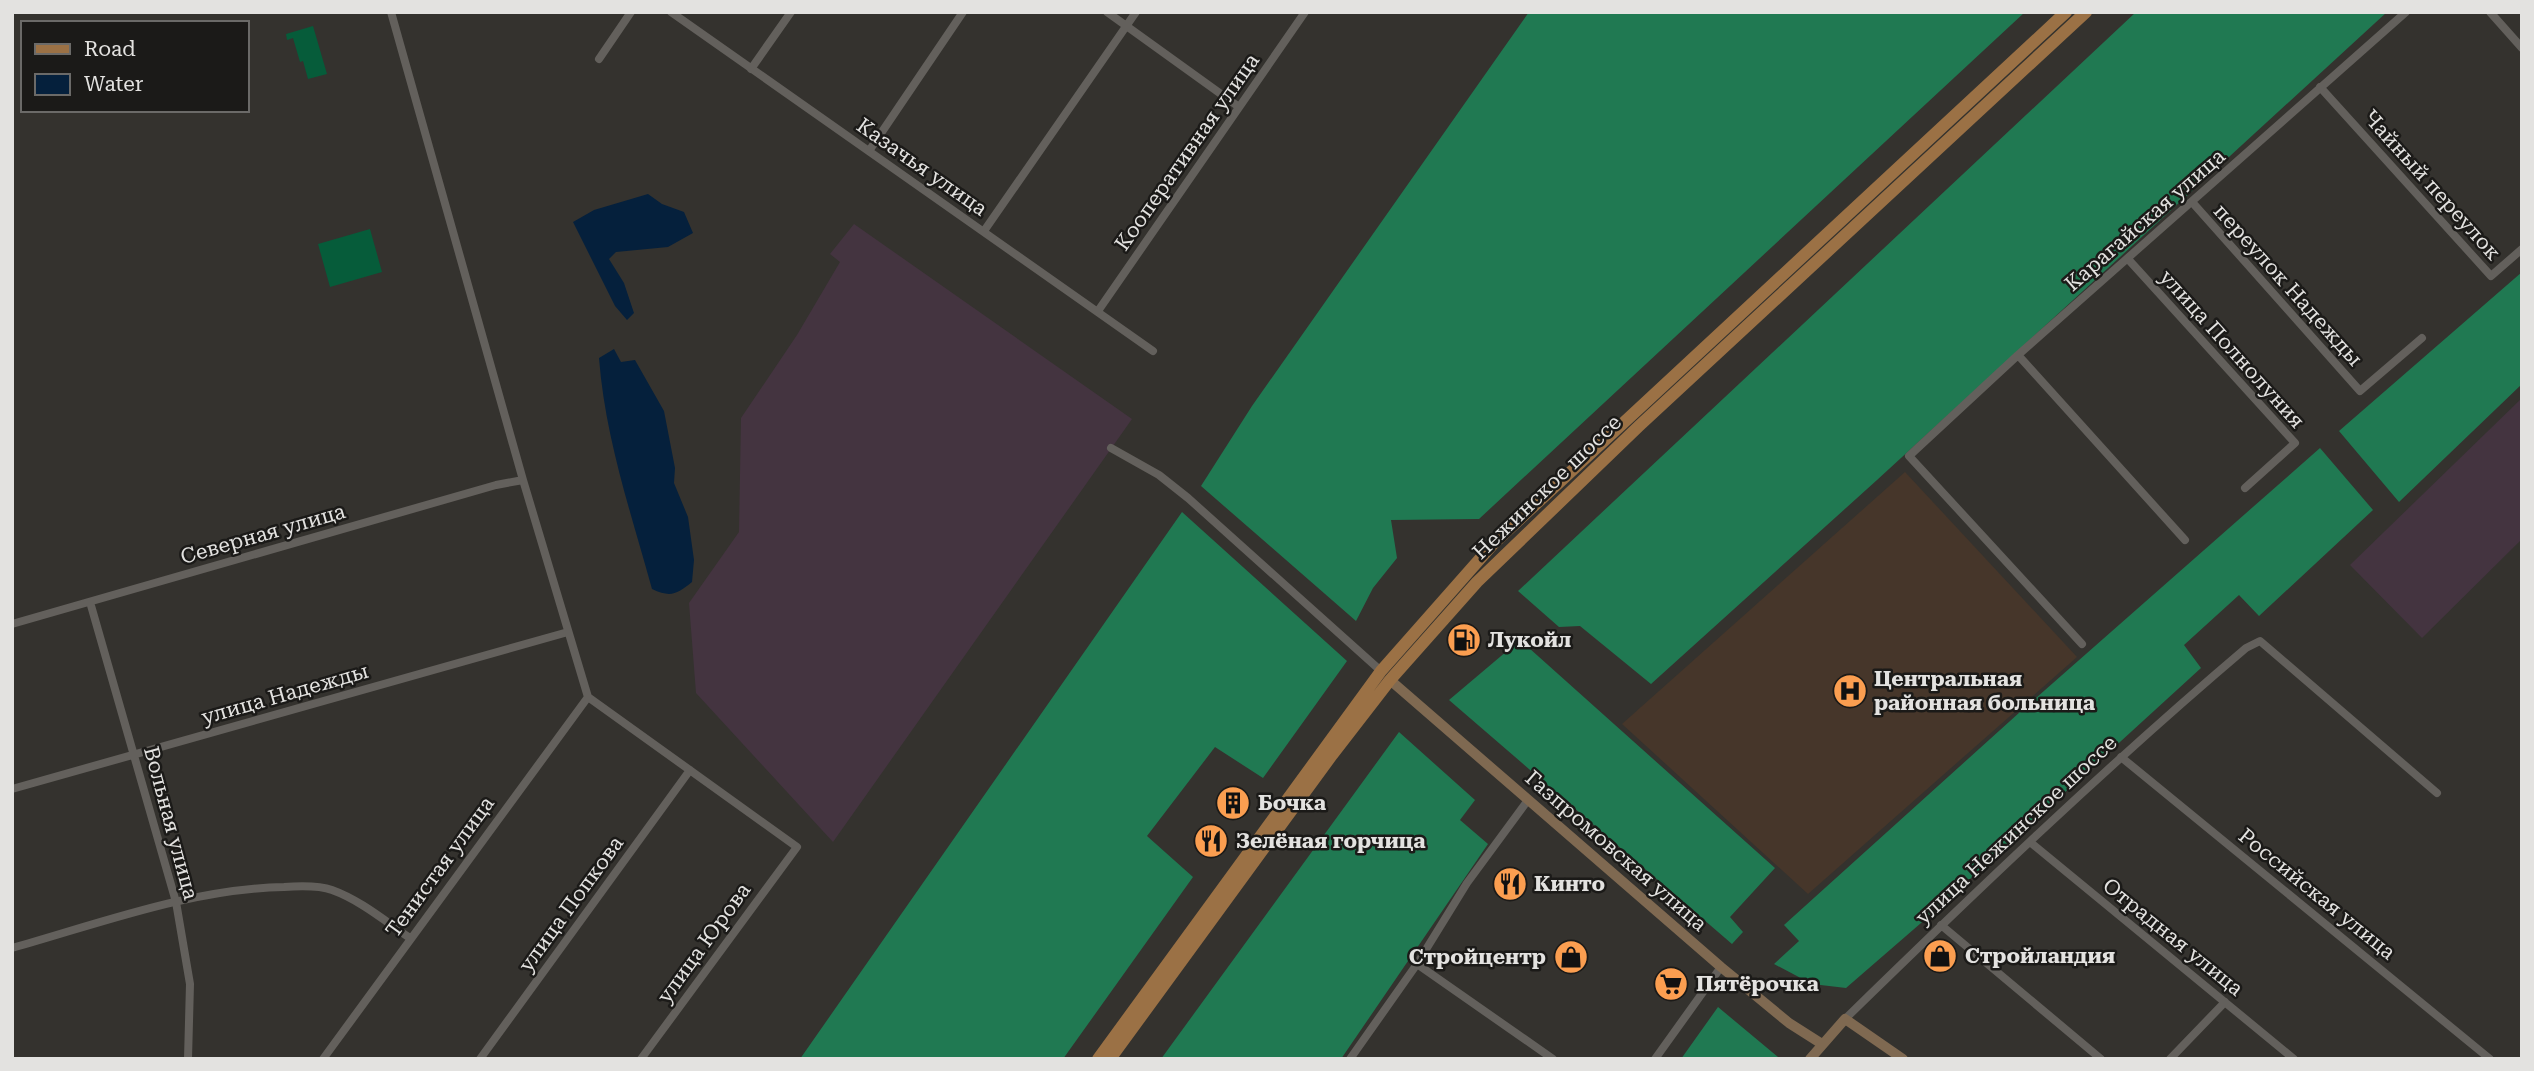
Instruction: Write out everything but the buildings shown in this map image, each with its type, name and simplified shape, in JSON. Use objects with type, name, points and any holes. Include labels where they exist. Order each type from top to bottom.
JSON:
[{"type":"main road","name":"Нежинское шоссе","points":[[1098,1059],[1385,675],[1494,543],[2066,12]]},
{"type":"main road","name":"Нежинское шоссе","points":[[1110,1059],[1332,755],[1385,675],[1512,546],[2086,12]]},
{"type":"main road","name":"Газпромовская улица","points":[[1385,675],[1721,967],[1789,1023],[1822,1044]]},
{"type":"main road","name":"улица Нежинское шоссе","points":[[1810,1059],[1845,1019]]},
{"type":"main road","points":[[1845,1019],[1903,1059]]},
{"type":"street","points":[[391,12],[523,480],[588,697],[690,770]]},
{"type":"street","points":[[599,59],[631,12]]},
{"type":"street","name":"Казачья улица","points":[[671,12],[1153,351]]},
{"type":"street","points":[[751,69],[791,12]]},
{"type":"street","points":[[869,151],[963,12]]},
{"type":"street","points":[[1107,12],[1239,107]]},
{"type":"street","points":[[984,232],[1136,12]]},
{"type":"street","name":"Кооперативная улица","points":[[1098,311],[1305,12]]},
{"type":"street","name":"Карагайская улица","points":[[2082,643],[1909,457],[2018,355],[2406,12]]},
{"type":"street","points":[[2490,12],[2522,48]]},
{"type":"street","name":"Чайный переулок","points":[[2320,87],[2491,276],[2522,249]]},
{"type":"street","name":"переулок Надежды","points":[[2192,202],[2360,391],[2422,338]]},
{"type":"street","name":"улица Полнолуния","points":[[2128,259],[2295,443],[2245,488]]},
{"type":"street","points":[[2018,355],[2185,540]]},
{"type":"street","points":[[1111,447],[1158,475],[1188,498],[1385,675]]},
{"type":"street","name":"Северная улица","points":[[12,624],[496,485],[523,480]]},
{"type":"street","name":"Вольная улица","points":[[90,602],[176,902],[190,984],[188,1059]]},
{"type":"street","name":"улица Надежды","points":[[12,789],[568,632]]},
{"type":"street","name":"улица Нежинское шоссе","points":[[1845,1019],[2121,757],[2237,656],[2260,641],[2437,793]]},
{"type":"street","name":"Тенистая улица","points":[[323,1059],[588,697]]},
{"type":"street","name":"Российская улица","points":[[2121,757],[2490,1059]]},
{"type":"street","name":"улица Юрова","points":[[641,1059],[797,847],[690,770]]},
{"type":"street","name":"улица Попкова","points":[[480,1059],[690,770]]},
{"type":"street","points":[[1350,1059],[1418,964],[1451,906],[1528,800]]},
{"type":"street","name":"Отрадная улица","points":[[2030,842],[2294,1059]]},
{"type":"street","points":[[12,948],[176,902],[243,888],[330,889],[357,902],[410,938]]},
{"type":"street","points":[[1941,925],[2101,1059]]},
{"type":"street","points":[[1418,964],[1553,1059]]},
{"type":"street","points":[[1656,1059],[1721,967]]},
{"type":"street","points":[[2170,1059],[2225,1002]]},
{"type":"shaded area","points":[[854,224],[1132,419],[833,842],[696,693],[689,603],[739,532],[741,418],[797,335],[840,262],[830,254]]},
{"type":"shaded area","points":[[2522,398],[2522,539],[2422,638],[2350,565]]},
{"type":"shaded area","name":"Центральная районная больница","points":[[1905,472],[2077,657],[1808,894],[1622,724]]},
{"type":"green space","points":[[1529,12],[2025,12],[1479,519],[1391,520],[1397,558],[1373,588],[1356,621],[1201,486],[1252,406]]},
{"type":"green space","points":[[2136,12],[2387,12],[1651,684],[1580,626],[1559,627],[1518,591]]},
{"type":"green space","points":[[313,26],[327,74],[308,79],[293,38],[287,40],[286,34]]},
{"type":"green space","points":[[370,229],[382,272],[330,287],[318,244]]},
{"type":"green space","points":[[2522,272],[2522,384],[2399,502],[2339,431]]},
{"type":"green space","points":[[2320,448],[2373,510],[2259,616],[2239,595],[2184,645],[2201,668],[1936,910],[1846,988],[1812,984],[1774,964],[1799,941],[1784,925],[2020,712]]},
{"type":"green space","points":[[1182,512],[1347,661],[1263,778],[1215,747],[1147,836],[1193,877],[1063,1059],[800,1059]]},
{"type":"green space","points":[[1520,640],[1775,868],[1730,917],[1743,932],[1732,944],[1449,700]]},
{"type":"green space","points":[[1399,732],[1475,800],[1460,820],[1488,844],[1341,1059],[1161,1059]]},
{"type":"green space","points":[[1718,1007],[1778,1057],[1777,1059],[1681,1059]]},
{"type":"water","points":[[648,194],[662,204],[684,212],[693,233],[668,247],[616,252],[609,259],[624,283],[634,313],[627,320],[615,306],[573,222],[594,210]]},
{"type":"water","points":[[614,349],[621,362],[635,360],[664,411],[675,468],[674,483],[688,517],[694,560],[692,582],[674,593],[652,589],[620,475],[607,417],[599,358]]},
{"type":"place","name":"Лукойл","points":[[1464,640]]},
{"type":"place","name":"Центральная районная больница","points":[[1850,691]]},
{"type":"place","name":"Бочка","points":[[1233,803]]},
{"type":"place","name":"Зелёная горчица","points":[[1211,841]]},
{"type":"place","name":"Кинто","points":[[1510,884]]},
{"type":"place","name":"Стройландия","points":[[1940,956]]},
{"type":"place","name":"Стройцентр","points":[[1571,957]]},
{"type":"place","name":"Пятёрочка","points":[[1671,984]]}]
